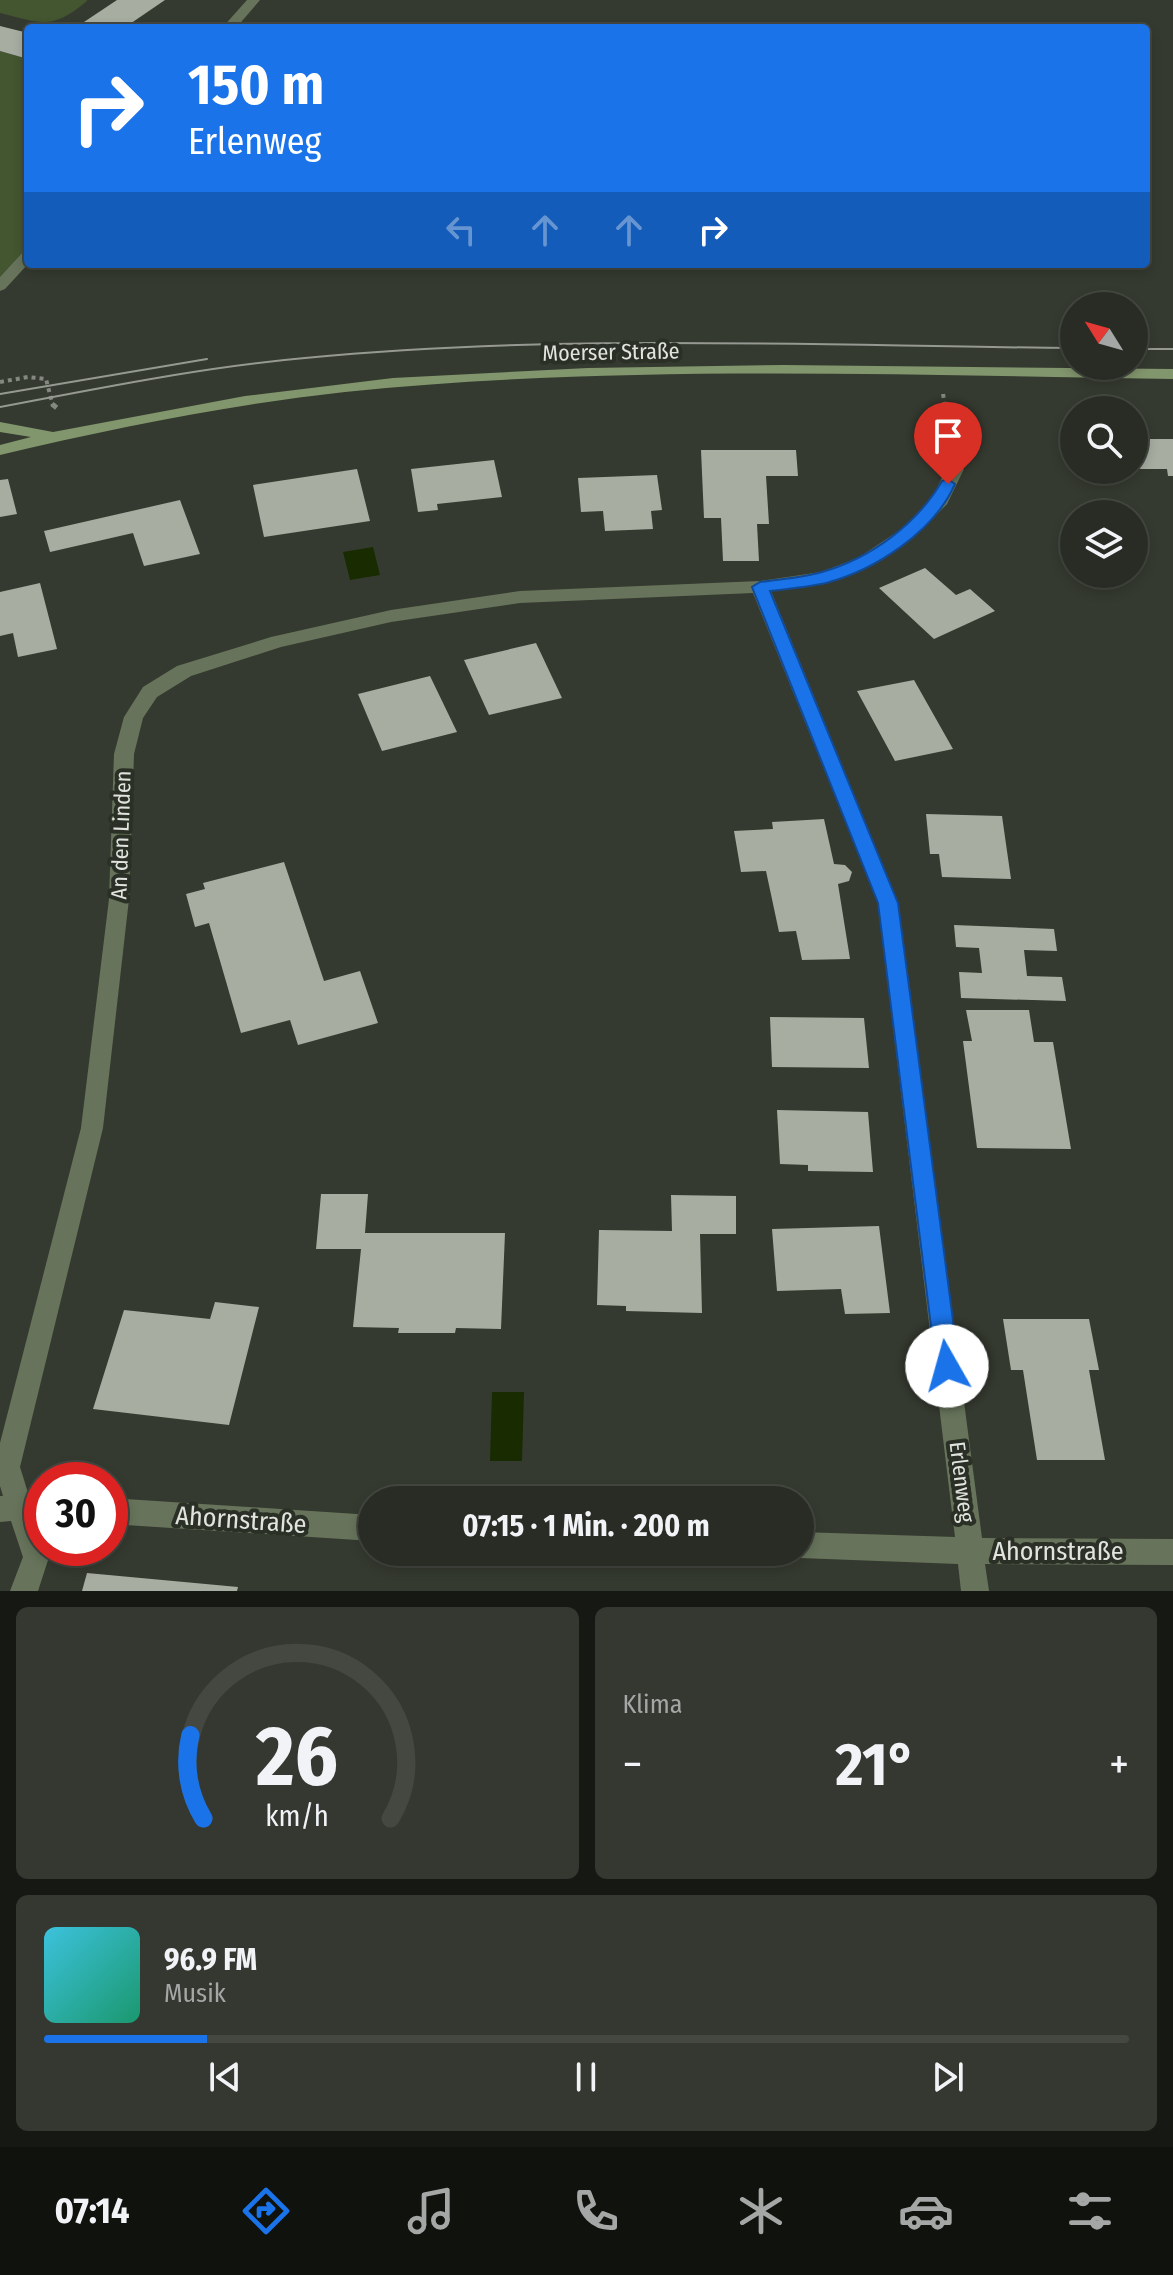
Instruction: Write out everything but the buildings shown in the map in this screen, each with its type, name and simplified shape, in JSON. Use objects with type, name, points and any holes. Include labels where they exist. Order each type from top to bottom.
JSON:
[{"type":"main road","name":"Moerser Straße","points":[[0,450],[53,436],[280,396],[390,383],[507,375],[1173,374]]},
{"type":"main road","name":"Moerser Straße","points":[[0,427],[53,436]]},
{"type":"street","points":[[233,24],[254,0]]},
{"type":"street","points":[[0,286],[24,259]]},
{"type":"street","points":[[760,587],[824,578],[864,562],[909,532],[941,500],[955,469]]},
{"type":"street","name":"An den Linden","points":[[24,1591],[36,1557],[7,1467],[92,1128],[119,899],[124,754],[134,717],[150,692],[184,671],[278,641],[391,616],[520,597],[760,587]]},
{"type":"street","name":"Erlenweg","points":[[760,587],[888,903],[975,1591]]},
{"type":"street","name":"Ahornstraße","points":[[128,1512],[358,1527]]},
{"type":"street","name":"Ahornstraße","points":[[814,1545],[971,1551],[1173,1552]]},
{"type":"path","points":[[940,372],[955,469]]},
{"type":"path","points":[[0,382],[28,377],[46,379],[53,408],[73,408],[79,431]]},
{"type":"shaded area","points":[[0,0],[87,1],[55,21],[36,22],[0,13]]},
{"type":"shaded area","points":[[0,51],[24,58],[24,251],[0,277]]},
{"type":"shaded area","points":[[373,547],[380,575],[350,580],[343,552]]},
{"type":"shaded area","points":[[492,1392],[524,1392],[522,1461],[490,1461]]},
{"type":"tram line","points":[[0,407],[228,367],[401,350],[593,343],[1060,348]]},
{"type":"tram line","points":[[1148,349],[1173,349]]},
{"type":"tram line","points":[[0,394],[207,359]]},
{"type":"route","points":[[947,1366],[888,903],[760,587],[824,578],[864,562],[909,532],[941,500],[948,484]]}]
